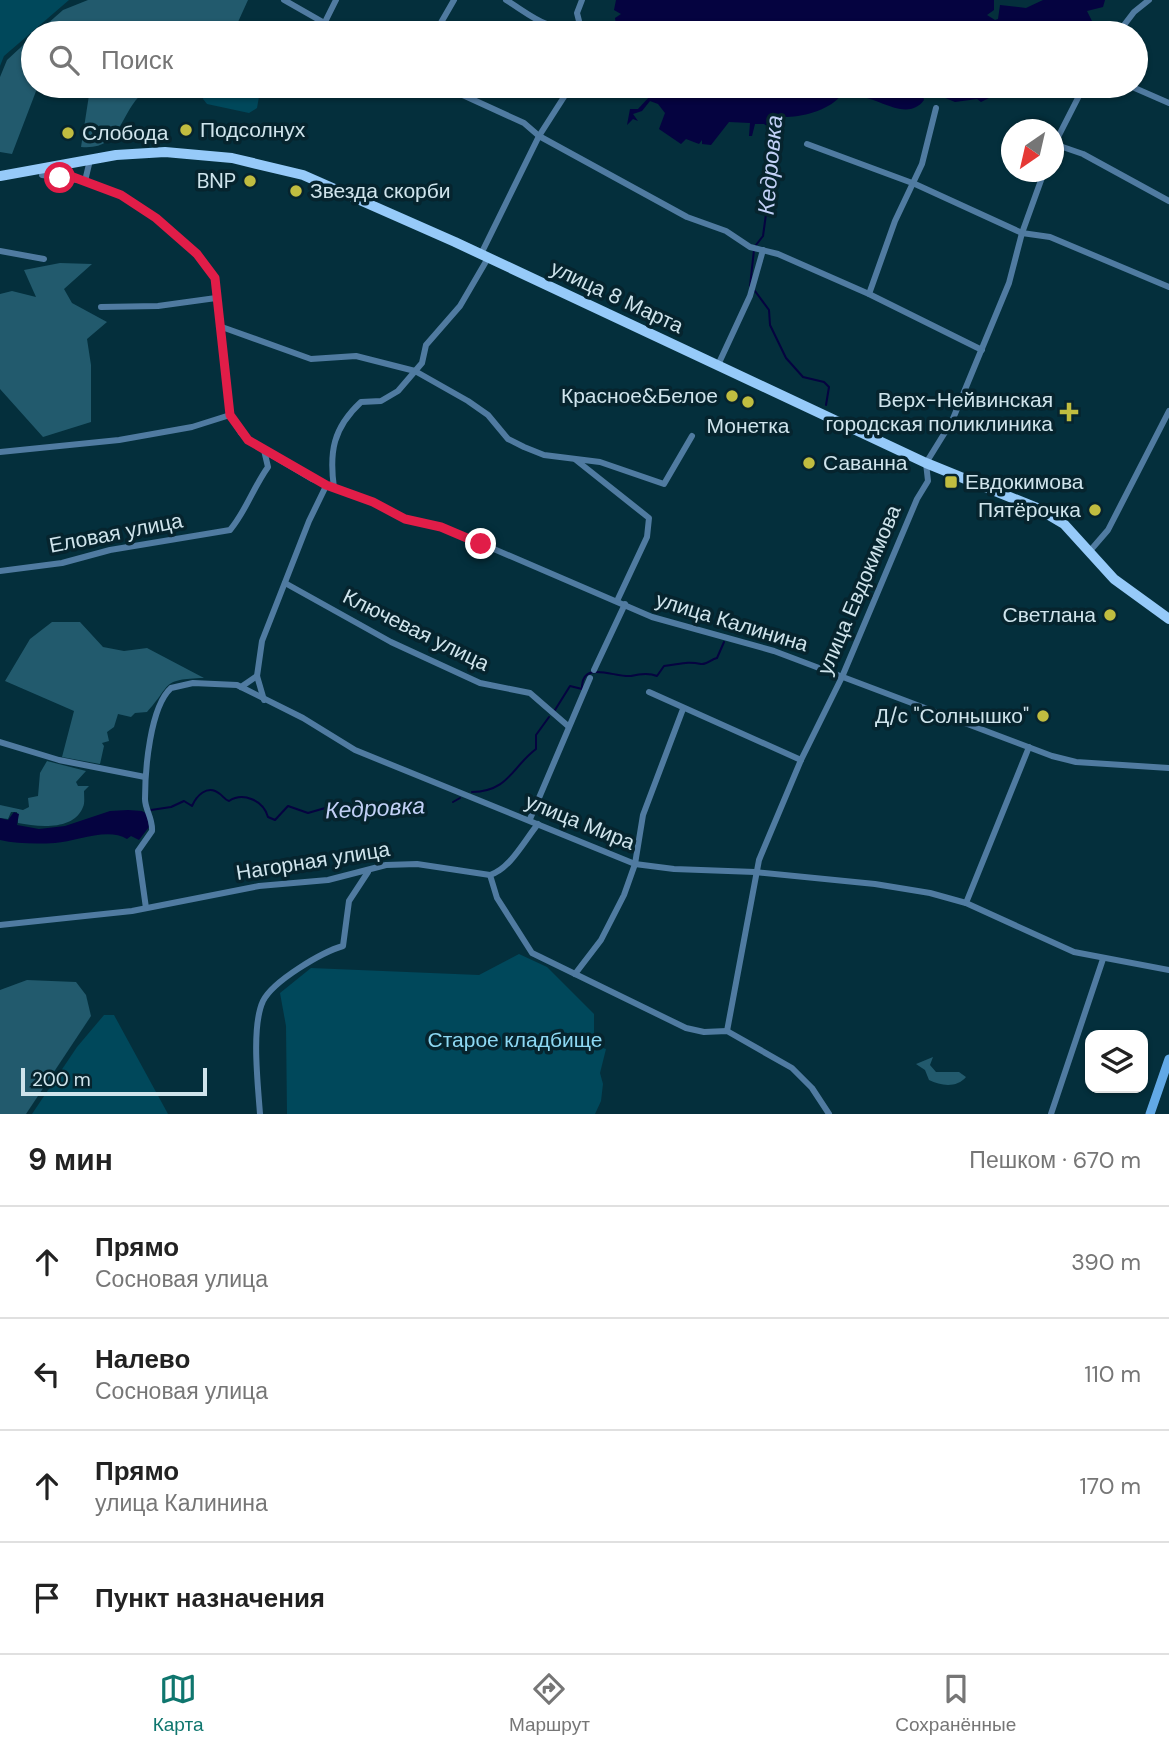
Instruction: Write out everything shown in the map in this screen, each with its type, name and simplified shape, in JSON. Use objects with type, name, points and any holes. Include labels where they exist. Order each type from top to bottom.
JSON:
[{"type":"main road","name":"улица 8 Марта","points":[[0,176],[90,160],[165,152],[200,154],[264,164],[303,176],[484,256],[926,463],[1010,495],[1064,524],[1124,588],[1169,619]]},
{"type":"street","points":[[284,0],[319,21]]},
{"type":"street","points":[[326,21],[336,0]]},
{"type":"street","points":[[442,21],[454,0]]},
{"type":"street","points":[[506,0],[543,21]]},
{"type":"street","points":[[578,21],[577,13],[583,0]]},
{"type":"street","points":[[1128,21],[1149,0]]},
{"type":"street","points":[[1148,94],[1169,103]]},
{"type":"street","points":[[469,98],[524,123],[539,136],[677,212],[731,233],[758,249],[869,294],[982,350]]},
{"type":"street","points":[[264,701],[257,676],[262,641],[285,583],[330,487],[332,444],[349,416],[363,401],[376,402],[391,397],[422,363],[426,345],[460,306],[539,136],[563,98]]},
{"type":"street","points":[[1064,125],[1078,98]]},
{"type":"street","points":[[869,294],[895,221],[915,184],[933,128],[936,108]]},
{"type":"street","points":[[807,144],[915,184],[1022,233],[1058,240],[1169,287]]},
{"type":"street","points":[[1064,148],[1083,154],[1169,201]]},
{"type":"street","points":[[85,181],[90,160]]},
{"type":"street","points":[[0,452],[119,440],[192,427],[230,415],[215,278],[197,254],[156,218],[121,195],[85,181],[42,175]]},
{"type":"street","name":"улица Евдокимова","points":[[727,1031],[755,872],[801,760],[842,677],[902,532],[928,481],[926,463],[952,421],[982,350],[1009,283],[1022,233],[1040,182]]},
{"type":"street","points":[[718,365],[750,296],[758,249]]},
{"type":"street","points":[[0,251],[44,259]]},
{"type":"street","points":[[101,307],[158,306],[216,298]]},
{"type":"street","points":[[219,326],[311,359],[356,356],[415,371],[479,408],[508,439],[539,454],[600,462],[664,484],[692,436]]},
{"type":"street","points":[[1089,552],[1108,530],[1169,411]]},
{"type":"street","name":"улица Калинина","points":[[230,415],[241,433],[264,450],[330,487],[405,519],[452,531],[652,617],[774,651],[1029,747],[1076,762],[1169,768]]},
{"type":"street","points":[[264,450],[268,467],[284,462]]},
{"type":"street","points":[[574,459],[649,517],[647,537],[617,601]]},
{"type":"street","name":"Еловая улица","points":[[0,571],[62,563],[110,550],[230,530],[242,517],[254,487],[268,467]]},
{"type":"street","name":"Ключевая улица","points":[[285,583],[391,642],[480,683],[530,693],[568,726]]},
{"type":"street","points":[[594,670],[625,604]]},
{"type":"street","points":[[241,687],[257,676]]},
{"type":"street","points":[[530,819],[590,678]]},
{"type":"street","name":"улица Мира","points":[[146,908],[138,856],[152,824],[145,799],[145,777],[153,720],[167,691],[176,685],[212,682],[241,687],[264,701],[293,713],[355,750],[635,864],[674,869],[755,872],[890,886],[966,903],[1048,942],[1103,959],[1169,970]]},
{"type":"street","points":[[649,692],[801,760]]},
{"type":"street","points":[[575,974],[601,940],[635,864],[643,815],[683,709]]},
{"type":"street","points":[[0,742],[59,760],[145,777]]},
{"type":"street","points":[[966,903],[1029,747]]},
{"type":"street","points":[[538,824],[523,841],[508,866],[490,874],[497,898],[532,953],[686,1028],[704,1032],[727,1031],[798,1073],[829,1114]]},
{"type":"street","name":"Нагорная улица","points":[[0,925],[146,908],[259,886],[328,880],[400,864],[490,874]]},
{"type":"street","points":[[260,1114],[258,1026],[264,999],[306,965],[343,946],[349,901],[355,888],[371,870]]},
{"type":"street","points":[[1051,1114],[1103,959]]},
{"type":"street","points":[[1150,1114],[1169,1059]]},
{"type":"green space","points":[[0,0],[69,0],[45,21],[21,21],[21,41],[4,56],[0,66]]},
{"type":"green space","points":[[259,98],[257,108],[249,113],[207,104],[203,99]]},
{"type":"green space","name":"Старое кладбище","points":[[519,954],[547,967],[594,1014],[594,1045],[606,1049],[600,1073],[603,1084],[601,1101],[595,1114],[287,1114],[286,1026],[280,993],[311,968],[479,975]]},
{"type":"green space","points":[[104,1015],[114,1015],[168,1114],[32,1114],[77,1047]]},
{"type":"shaded area","points":[[88,0],[248,0],[238,21],[51,21],[63,10]]},
{"type":"shaded area","points":[[616,0],[994,0],[994,10],[987,15],[995,20],[998,19],[1000,5],[1026,8],[1043,0],[1105,0],[1103,7],[1087,11],[1092,21],[615,21],[615,18],[621,14],[614,10]]},
{"type":"shaded area","points":[[21,47],[21,98],[33,98],[12,154],[0,152],[0,77],[7,60]]},
{"type":"shaded area","points":[[89,98],[138,98],[119,128],[105,143],[94,147],[81,147]]},
{"type":"shaded area","points":[[648,98],[838,98],[829,106],[812,113],[794,117],[778,116],[772,130],[776,144],[773,163],[768,127],[764,124],[755,124],[752,136],[749,136],[750,123],[729,122],[711,145],[702,144],[702,140],[699,144],[686,139],[681,144],[659,129],[665,113],[658,104],[650,101],[642,111],[633,114],[638,121],[633,119],[627,125],[630,109],[638,109]]},
{"type":"shaded area","points":[[866,98],[924,100],[910,109],[902,109]]},
{"type":"shaded area","points":[[945,98],[989,98],[981,102],[977,99],[955,102]]},
{"type":"shaded area","points":[[60,263],[92,264],[64,289],[72,303],[107,322],[87,339],[91,365],[91,422],[43,437],[0,389],[0,294],[12,291],[36,297],[24,270]]},
{"type":"shaded area","points":[[52,622],[80,622],[103,647],[124,651],[147,648],[204,678],[173,682],[147,712],[135,713],[131,717],[118,714],[114,727],[107,732],[109,741],[102,743],[104,746],[100,764],[62,757],[74,711],[5,681],[30,639]]},
{"type":"shaded area","points":[[47,761],[86,771],[76,782],[78,786],[89,786],[84,791],[84,805],[78,815],[55,826],[18,823],[17,812],[11,812],[8,819],[0,818],[0,805],[23,810],[29,807],[28,798],[38,796],[40,773]]},
{"type":"shaded area","points":[[128,810],[147,814],[149,827],[139,840],[131,836],[127,839],[110,834],[55,843],[0,840],[0,818],[8,820],[14,812],[19,814],[17,825],[39,829],[65,826],[110,811]]},
{"type":"shaded area","points":[[27,980],[76,982],[86,995],[91,1016],[26,1114],[0,1114],[0,990]]},
{"type":"shaded area","points":[[933,1057],[930,1065],[936,1072],[959,1072],[966,1077],[949,1085],[929,1080],[925,1070],[916,1064]]},
{"type":"waterway","name":"Кедровка","points":[[756,245],[763,236],[773,163]]},
{"type":"waterway","name":"Кедровка","points":[[750,286],[754,250]]},
{"type":"waterway","name":"Кедровка","points":[[755,291],[769,310],[770,325],[786,358],[803,377],[824,382],[829,387],[826,405]]},
{"type":"waterway","name":"Кедровка","points":[[555,710],[570,686],[582,689],[583,680],[593,672],[657,676],[664,666],[703,664],[717,658],[724,642]]},
{"type":"waterway","name":"Кедровка","points":[[472,792],[494,787],[509,777],[536,749],[536,735],[549,717]]},
{"type":"waterway","name":"Кедровка","points":[[151,810],[171,807],[184,801],[192,806],[199,795],[211,790],[229,801],[240,797],[252,799],[262,806],[268,817],[275,820],[288,806],[308,813],[332,806],[402,805]]},
{"type":"waterway","name":"Кедровка","points":[[453,802],[460,798]]},
{"type":"place","name":"Подсолнух","points":[[186,130]]},
{"type":"place","name":"Слобода","points":[[68,133]]},
{"type":"place","name":"BNP","points":[[250,181]]},
{"type":"place","name":"Звезда скорби","points":[[296,191]]},
{"type":"place","name":"Красное&Белое","points":[[732,396]]},
{"type":"place","name":"Монетка","points":[[748,402]]},
{"type":"place","name":"Верх-Нейвинская городская поликлиника","points":[[1069,412]]},
{"type":"place","name":"Саванна","points":[[809,463]]},
{"type":"place","name":"Евдокимова","points":[[951,482]]},
{"type":"place","name":"Пятёрочка","points":[[1095,510]]},
{"type":"place","name":"Светлана","points":[[1110,615]]},
{"type":"place","name":"Д/с \"Солнышко\"","points":[[1043,716]]},
{"type":"route","points":[[60,178],[73,177],[121,195],[156,218],[197,254],[215,278],[230,415],[248,440],[297,471],[326,485],[373,502],[397,516],[441,527],[481,544]]}]
